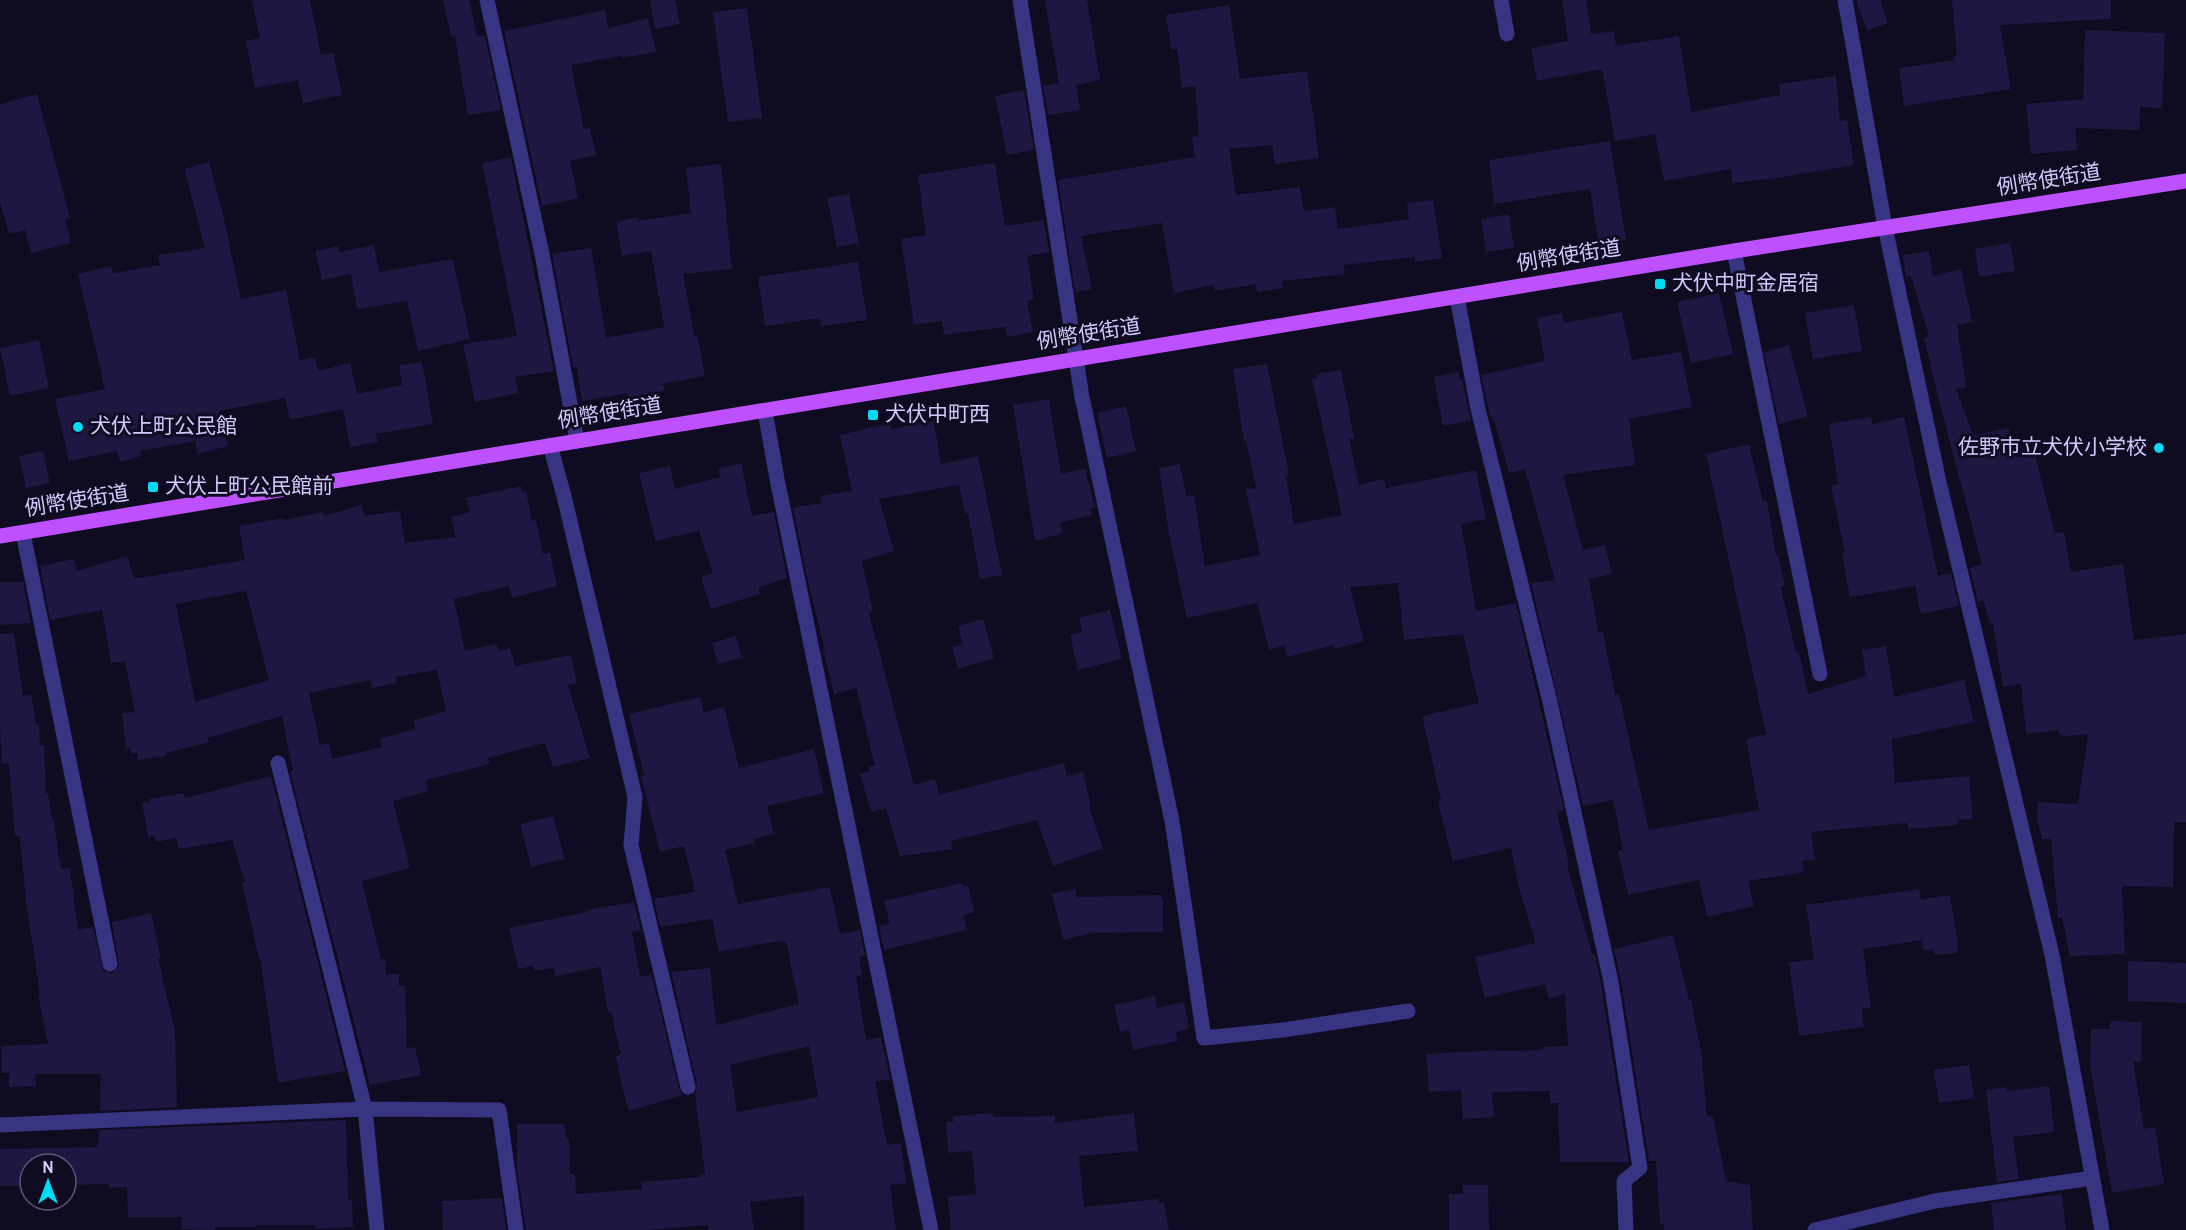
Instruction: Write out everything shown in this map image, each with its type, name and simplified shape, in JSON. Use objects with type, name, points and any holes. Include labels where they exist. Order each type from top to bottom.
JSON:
[{"type":"main road","name":"例幣使街道","points":[[0,536],[1734,251],[2186,181]]},
{"type":"street","points":[[487,0],[542,254],[577,441]]},
{"type":"street","points":[[1020,0],[1090,438],[1172,821],[1204,1038],[1283,1030],[1408,1011]]},
{"type":"street","points":[[1501,0],[1507,34]]},
{"type":"street","points":[[1845,0],[1885,228],[1939,482],[2052,956],[2102,1230]]},
{"type":"street","points":[[1734,251],[1820,674]]},
{"type":"street","points":[[1457,297],[1479,409],[1550,702],[1611,981],[1640,1168],[1624,1181],[1626,1230]]},
{"type":"street","points":[[765,411],[931,1230]]},
{"type":"street","points":[[550,445],[635,797],[631,845],[688,1087]]},
{"type":"street","points":[[22,533],[110,964]]},
{"type":"street","points":[[278,763],[365,1109],[377,1230]]},
{"type":"street","points":[[0,1125],[365,1109],[499,1110],[516,1230]]},
{"type":"street","points":[[1815,1230],[1935,1201],[2092,1178]]},
{"type":"building","points":[[252,0],[310,0],[321,55],[333,52],[342,95],[303,103],[298,80],[255,88],[246,41],[260,38]]},
{"type":"building","points":[[443,0],[469,0],[477,36],[485,35],[501,110],[468,115],[455,36],[451,37]]},
{"type":"building","points":[[650,0],[675,0],[680,24],[655,29]]},
{"type":"building","points":[[1045,0],[1087,0],[1100,80],[1076,85],[1080,110],[1048,115],[1043,86],[1059,83]]},
{"type":"building","points":[[1562,0],[1586,0],[1591,34],[1614,31],[1616,46],[1679,36],[1691,112],[1780,95],[1779,84],[1836,76],[1840,121],[1847,120],[1854,165],[1732,183],[1731,169],[1664,181],[1655,134],[1615,141],[1602,69],[1537,81],[1531,48],[1568,41]]},
{"type":"building","points":[[1856,0],[1880,0],[1888,23],[1867,30]]},
{"type":"building","points":[[1952,0],[2111,0],[2111,19],[2000,25],[2011,89],[1904,106],[1899,68],[1955,60],[1954,56],[1957,56]]},
{"type":"building","points":[[1229,5],[1240,79],[1307,71],[1319,158],[1275,164],[1272,145],[1229,149],[1236,195],[1300,187],[1304,211],[1335,207],[1338,229],[1409,219],[1407,203],[1433,200],[1442,258],[1415,262],[1415,257],[1344,265],[1345,274],[1282,281],[1283,288],[1257,292],[1256,284],[1215,291],[1214,285],[1174,293],[1162,223],[1081,236],[1092,289],[1075,292],[1058,180],[1195,157],[1192,137],[1199,136],[1195,86],[1182,88],[1177,49],[1171,50],[1166,15]]},
{"type":"building","points":[[747,8],[762,118],[728,122],[713,12]]},
{"type":"building","points":[[605,10],[608,28],[648,18],[656,52],[571,65],[584,129],[590,128],[596,155],[570,161],[578,198],[542,206],[504,31]]},
{"type":"building","points":[[2085,30],[2165,33],[2162,108],[2140,107],[2139,130],[2075,128],[2077,150],[2031,154],[2026,104],[2083,99]]},
{"type":"building","points":[[1024,90],[1034,150],[1007,155],[995,96]]},
{"type":"building","points":[[37,94],[70,218],[65,219],[71,243],[31,253],[25,230],[9,234],[0,202],[0,104]]},
{"type":"building","points":[[1610,141],[1626,240],[1599,245],[1590,189],[1494,204],[1489,160]]},
{"type":"building","points":[[511,157],[554,371],[515,377],[518,393],[475,402],[463,344],[517,336],[482,163]]},
{"type":"building","points":[[209,162],[241,299],[286,290],[300,360],[315,357],[318,371],[350,363],[357,394],[402,385],[399,365],[422,362],[433,424],[376,434],[378,442],[350,447],[343,409],[290,420],[285,398],[219,411],[228,446],[198,454],[195,441],[140,451],[141,456],[120,462],[117,451],[69,461],[55,399],[105,389],[78,274],[111,266],[113,273],[160,265],[158,255],[205,248],[184,169]]},
{"type":"building","points":[[995,163],[1005,226],[1044,220],[1049,252],[1027,256],[1034,300],[1027,301],[1033,332],[1007,337],[1005,327],[944,335],[942,321],[914,325],[901,239],[926,235],[918,175]]},
{"type":"building","points":[[721,164],[732,269],[683,274],[694,336],[697,335],[705,376],[663,384],[665,391],[628,398],[627,393],[582,401],[577,367],[573,367],[552,254],[591,248],[606,338],[664,327],[651,251],[622,256],[616,222],[638,217],[639,221],[691,213],[686,168]]},
{"type":"building","points":[[849,194],[859,243],[837,247],[827,198]]},
{"type":"building","points":[[1509,214],[1514,248],[1486,252],[1481,219]]},
{"type":"building","points":[[2010,243],[2015,271],[1979,277],[1975,249]]},
{"type":"building","points":[[374,245],[379,272],[453,259],[470,339],[418,351],[407,301],[357,309],[351,274],[322,280],[315,251],[338,246],[339,252]]},
{"type":"building","points":[[1929,251],[1933,276],[1961,269],[1972,322],[1957,325],[1966,387],[1956,389],[1973,435],[2009,428],[2016,457],[2035,455],[2055,533],[2064,532],[2071,572],[2123,564],[2134,640],[2186,634],[2186,822],[2174,822],[2173,887],[2122,886],[2125,954],[2070,956],[2062,918],[2058,918],[2051,839],[2042,839],[2037,820],[2038,802],[2078,804],[2088,734],[2061,737],[2058,730],[2026,734],[2021,684],[2003,687],[1993,623],[1990,624],[1984,601],[1978,602],[1970,568],[1982,565],[1930,365],[1924,338],[1929,336],[1911,276],[1906,277],[1903,255]]},
{"type":"building","points":[[858,262],[867,320],[821,326],[820,318],[765,326],[758,277]]},
{"type":"building","points":[[1719,293],[1733,354],[1691,363],[1677,302]]},
{"type":"building","points":[[1854,305],[1862,351],[1813,359],[1805,313]]},
{"type":"building","points":[[1622,312],[1632,360],[1681,352],[1692,407],[1629,419],[1635,465],[1563,475],[1583,550],[1605,545],[1612,574],[1589,579],[1598,632],[1603,632],[1615,695],[1619,694],[1649,830],[1759,810],[1746,739],[1766,734],[1706,454],[1749,444],[1763,501],[1767,501],[1776,556],[1778,555],[1785,586],[1781,587],[1808,694],[1866,676],[1862,650],[1886,646],[1894,697],[1964,680],[1974,722],[1892,739],[1895,783],[1969,776],[1973,819],[1958,820],[1958,825],[1908,829],[1907,823],[1811,832],[1815,860],[1802,861],[1804,872],[1748,881],[1754,906],[1707,917],[1699,880],[1628,895],[1618,851],[1623,850],[1613,800],[1583,806],[1531,583],[1555,580],[1525,469],[1509,473],[1493,416],[1490,417],[1481,375],[1545,361],[1537,318],[1562,313],[1564,323]]},
{"type":"building","points":[[39,340],[49,388],[10,396],[0,348]]},
{"type":"building","points":[[1789,345],[1808,416],[1779,424],[1764,352]]},
{"type":"building","points":[[1267,364],[1289,475],[1286,476],[1294,524],[1342,515],[1312,379],[1317,378],[1316,374],[1341,370],[1354,438],[1349,439],[1359,485],[1384,479],[1386,488],[1476,470],[1486,519],[1461,524],[1476,611],[1516,603],[1564,810],[1557,812],[1569,865],[1567,865],[1592,954],[1595,954],[1629,1162],[1560,1162],[1558,1103],[1550,1103],[1550,1091],[1492,1092],[1494,1117],[1463,1119],[1461,1090],[1429,1092],[1426,1054],[1543,1050],[1543,1047],[1568,1046],[1565,994],[1549,999],[1545,984],[1485,998],[1475,957],[1536,943],[1519,888],[1511,848],[1453,861],[1438,801],[1441,800],[1422,716],[1479,703],[1463,634],[1404,640],[1398,583],[1350,587],[1364,641],[1335,649],[1333,645],[1287,657],[1284,645],[1269,650],[1257,603],[1187,618],[1169,534],[1159,468],[1180,464],[1186,496],[1194,495],[1205,566],[1260,555],[1246,489],[1256,488],[1246,440],[1244,441],[1233,369]]},
{"type":"building","points":[[1458,372],[1462,379],[1471,421],[1443,426],[1434,377]]},
{"type":"building","points":[[1049,399],[1061,474],[1085,468],[1095,507],[1090,508],[1092,515],[1060,523],[1063,533],[1035,541],[1013,405]]},
{"type":"building","points":[[1126,406],[1136,451],[1107,458],[1097,413]]},
{"type":"building","points":[[1871,417],[1872,424],[1904,417],[1938,576],[1951,573],[1959,606],[1921,614],[1915,586],[1850,597],[1842,553],[1845,553],[1831,485],[1838,484],[1829,424]]},
{"type":"building","points":[[934,421],[941,464],[978,456],[1002,575],[980,579],[968,513],[965,513],[959,485],[879,499],[894,551],[862,561],[873,612],[869,613],[914,785],[935,779],[939,795],[1064,763],[1067,776],[1083,772],[1091,806],[1089,807],[1103,848],[1053,866],[1037,820],[951,841],[953,849],[900,856],[886,808],[871,812],[860,774],[870,771],[868,767],[875,765],[856,688],[834,694],[793,508],[822,503],[820,496],[852,491],[840,435],[890,423],[891,429]]},
{"type":"building","points":[[43,451],[50,483],[26,488],[19,456]]},
{"type":"building","points":[[741,463],[752,516],[774,512],[787,578],[758,588],[760,594],[711,609],[701,577],[713,573],[699,531],[655,541],[639,473],[670,466],[675,489],[720,477],[718,468]]},
{"type":"building","points":[[521,486],[522,492],[526,491],[532,521],[536,520],[543,554],[550,552],[557,586],[512,598],[509,586],[454,599],[465,651],[497,644],[499,651],[510,648],[515,666],[571,655],[577,683],[568,685],[590,758],[553,767],[545,743],[488,758],[490,764],[426,780],[428,791],[393,801],[410,868],[362,881],[381,959],[385,959],[386,974],[399,974],[399,986],[405,986],[407,1048],[415,1047],[421,1075],[370,1085],[290,772],[293,771],[282,716],[208,738],[209,742],[166,753],[166,756],[138,760],[137,753],[131,754],[131,747],[126,748],[122,713],[135,712],[125,661],[111,663],[102,610],[50,620],[40,566],[74,559],[77,571],[127,556],[134,579],[245,560],[239,526],[323,512],[324,516],[361,505],[365,516],[400,511],[405,543],[456,537],[451,517],[470,512],[466,498]],"holes":[[[246,591],[269,680],[195,702],[176,604]],[[437,670],[446,711],[413,721],[416,729],[380,739],[382,747],[332,759],[329,743],[320,745],[309,693],[370,680],[372,688],[396,683],[395,677]]]},
{"type":"building","points":[[0,582],[23,582],[31,623],[0,625]]},
{"type":"building","points":[[1110,610],[1122,659],[1078,670],[1070,635],[1082,632],[1079,618]]},
{"type":"building","points":[[983,619],[994,658],[958,669],[952,647],[963,644],[958,626]]},
{"type":"building","points":[[14,633],[23,696],[31,694],[36,725],[39,725],[40,745],[44,745],[46,794],[48,793],[52,819],[54,819],[61,869],[70,868],[78,930],[93,927],[103,971],[112,973],[119,967],[112,922],[151,913],[161,958],[158,959],[175,1030],[177,1107],[100,1111],[101,1074],[35,1074],[36,1086],[9,1087],[9,1073],[2,1073],[1,1046],[48,1044],[38,995],[40,995],[26,901],[20,836],[15,836],[9,763],[2,764],[0,634]]},
{"type":"building","points":[[736,636],[742,658],[718,664],[712,643]]},
{"type":"building","points":[[700,697],[704,712],[724,707],[739,768],[814,749],[824,793],[767,806],[774,834],[754,839],[755,843],[725,850],[738,904],[830,887],[840,934],[860,930],[865,956],[859,957],[862,975],[856,976],[866,1040],[881,1037],[890,1079],[875,1082],[887,1145],[901,1143],[906,1183],[890,1185],[896,1230],[804,1230],[804,1196],[750,1202],[754,1230],[709,1230],[708,1225],[647,1230],[526,1230],[517,1170],[517,1124],[564,1124],[566,1139],[569,1139],[570,1174],[575,1174],[576,1194],[642,1189],[641,1182],[700,1177],[700,1174],[705,1174],[695,1094],[697,1085],[671,972],[710,968],[716,1025],[799,1004],[786,941],[719,952],[712,919],[660,927],[654,899],[695,892],[684,846],[660,852],[641,776],[644,776],[629,714]],"holes":[[[809,1046],[818,1097],[737,1112],[730,1065]]]},
{"type":"building","points":[[271,776],[345,1071],[278,1083],[260,958],[242,883],[245,882],[232,840],[179,849],[176,838],[156,842],[154,836],[148,837],[142,803],[150,802],[149,799],[184,793],[185,798]]},
{"type":"building","points":[[553,816],[565,859],[531,867],[520,824]]},
{"type":"building","points":[[962,883],[963,887],[968,886],[974,912],[963,915],[967,930],[884,950],[879,926],[890,924],[884,901]]},
{"type":"building","points":[[1075,889],[1077,897],[1161,895],[1163,932],[1093,933],[1063,940],[1052,894]]},
{"type":"building","points":[[1919,889],[1921,900],[1950,895],[1958,953],[1934,955],[1933,949],[1923,950],[1922,940],[1863,949],[1871,1008],[1862,1009],[1864,1027],[1799,1036],[1789,963],[1814,959],[1806,905]]},
{"type":"building","points":[[634,902],[641,930],[632,932],[640,976],[652,975],[679,1089],[683,1095],[629,1111],[616,1056],[621,1054],[611,1012],[608,1013],[600,967],[556,976],[554,968],[534,971],[533,966],[518,969],[509,928],[587,912],[586,910]]},
{"type":"building","points":[[1673,935],[1689,1000],[1691,999],[1702,1058],[1707,1117],[1713,1116],[1726,1181],[1750,1185],[1753,1230],[1664,1230],[1664,1224],[1660,1225],[1656,1161],[1649,1161],[1614,949]]},
{"type":"building","points":[[2128,961],[2186,963],[2186,1003],[2128,1001]]},
{"type":"building","points":[[1155,996],[1157,1008],[1184,1002],[1189,1029],[1176,1032],[1178,1041],[1133,1050],[1129,1030],[1120,1032],[1114,1005]]},
{"type":"building","points":[[2110,1021],[2142,1022],[2141,1062],[2133,1061],[2144,1129],[2155,1127],[2164,1184],[2112,1193],[2090,1066],[2091,1029],[2110,1029]]},
{"type":"building","points":[[1969,1065],[1974,1098],[1939,1103],[1934,1070]]},
{"type":"building","points":[[2049,1086],[2054,1132],[2013,1137],[2019,1179],[1997,1182],[1986,1090],[2006,1087],[2007,1091]]},
{"type":"building","points":[[993,1113],[993,1117],[1055,1116],[1055,1123],[1134,1113],[1138,1151],[1079,1156],[1084,1207],[1158,1199],[1159,1203],[1164,1202],[1169,1230],[951,1230],[948,1197],[976,1194],[972,1151],[948,1153],[946,1122],[953,1122],[953,1116]]},
{"type":"building","points":[[346,1120],[348,1200],[352,1200],[353,1227],[315,1229],[315,1225],[257,1225],[257,1227],[215,1227],[214,1230],[181,1229],[182,1217],[128,1217],[127,1187],[109,1188],[109,1184],[78,1185],[78,1152],[18,1152],[18,1186],[0,1186],[0,1149],[98,1147],[99,1130]]},
{"type":"building","points":[[1463,1185],[1488,1185],[1489,1230],[1449,1230],[1449,1194],[1463,1194]]},
{"type":"building","points":[[2062,1194],[2066,1230],[1994,1230],[1991,1203]]},
{"type":"building","points":[[502,1198],[506,1230],[443,1230],[442,1201]]},
{"type":"place","name":"犬伏中町金居宿","points":[[1660,284]]},
{"type":"place","name":"犬伏中町西","points":[[873,415]]},
{"type":"place","name":"犬伏上町公民館","points":[[78,427]]},
{"type":"place","name":"佐野市立犬伏小学校","points":[[2159,448]]},
{"type":"place","name":"犬伏上町公民館前","points":[[153,487]]}]
